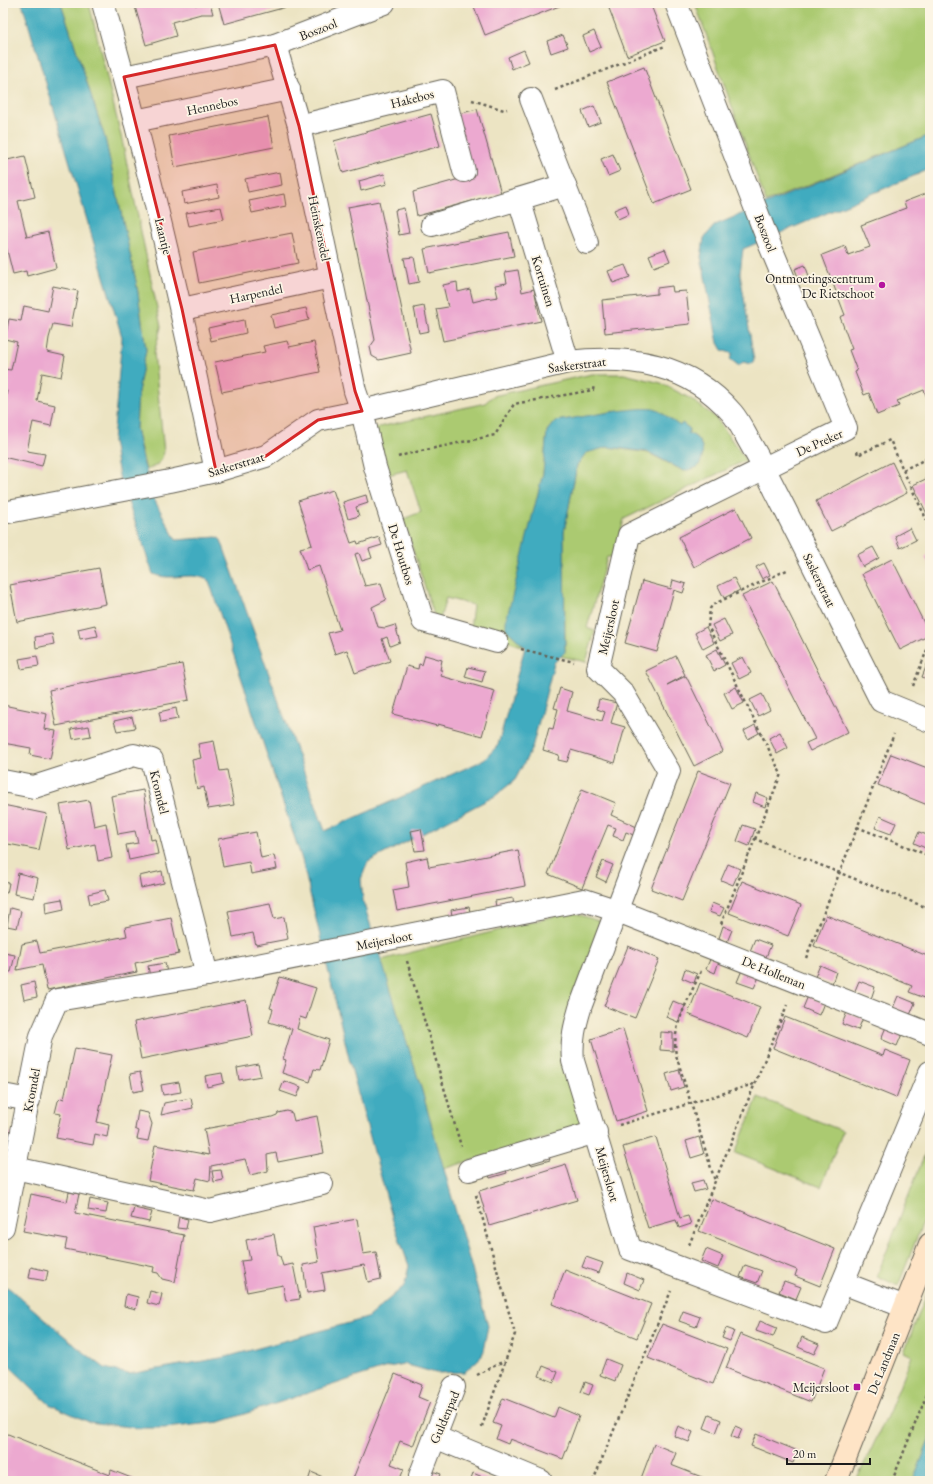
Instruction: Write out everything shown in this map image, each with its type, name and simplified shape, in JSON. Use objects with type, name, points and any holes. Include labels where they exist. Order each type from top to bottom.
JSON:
[{"type":"street","name":"Laantje","points":[[103,3],[124,77],[182,309],[216,471]]},
{"type":"street","name":"Boszool","points":[[275,45],[384,3]]},
{"type":"street","name":"Boszool","points":[[676,3],[769,243],[846,428]]},
{"type":"street","points":[[124,77],[275,45]]},
{"type":"street","name":"Heinskensdel","points":[[275,45],[299,126],[355,390],[362,411]]},
{"type":"street","name":"Hennebos","points":[[135,121],[289,89]]},
{"type":"street","name":"Hakebos","points":[[299,126],[443,91],[464,171]]},
{"type":"street","points":[[531,99],[587,243]]},
{"type":"street","points":[[432,225],[565,185]]},
{"type":"street","name":"Kortuinen","points":[[519,200],[568,362]]},
{"type":"street","name":"Harpendel","points":[[182,309],[331,277]]},
{"type":"street","name":"Saskerstraat","points":[[3,513],[170,482],[216,471],[266,456],[318,420],[568,362],[595,359],[621,359],[646,362],[686,377],[717,399],[732,414],[764,467],[881,701],[930,721]]},
{"type":"street","name":"De Houtbos","points":[[362,411],[375,467],[423,622],[506,645]]},
{"type":"street","name":"De Preker","points":[[764,467],[846,428]]},
{"type":"street","name":"Meijersloot","points":[[764,467],[629,535],[598,668],[623,693],[669,771],[618,911],[581,1005],[573,1030],[571,1045],[573,1061],[596,1132],[630,1249],[826,1324],[930,1072]]},
{"type":"street","name":"Kromdel","points":[[3,781],[34,787],[134,755],[152,760],[207,975]]},
{"type":"street","name":"Meijersloot","points":[[314,954],[584,900],[618,911]]},
{"type":"street","name":"De Holleman","points":[[618,911],[930,1034]]},
{"type":"street","name":"Kromdel","points":[[3,1227],[41,1036],[57,1000],[207,975],[314,954]]},
{"type":"street","points":[[3,1095],[29,1100]]},
{"type":"street","name":"Meijersloot","points":[[469,1170],[596,1132]]},
{"type":"street","points":[[15,1168],[210,1211],[322,1184]]},
{"type":"street","name":"De Landman","points":[[836,1481],[930,1244]]},
{"type":"street","points":[[843,1283],[905,1307]]},
{"type":"street","name":"Guldenpad","points":[[420,1476],[454,1387]]},
{"type":"street","points":[[435,1437],[541,1481]]},
{"type":"path","points":[[443,91],[504,110],[690,36]]},
{"type":"path","points":[[375,467],[407,454],[495,435],[514,404],[593,390],[597,379],[595,359]]},
{"type":"path","name":"De Preker","points":[[846,428],[858,455],[890,440],[903,470]]},
{"type":"path","points":[[930,457],[903,470],[930,527]]},
{"type":"path","points":[[715,1182],[676,1055],[676,1032],[781,774],[708,626],[710,609],[712,605],[810,559]]},
{"type":"path","points":[[593,1481],[797,981],[930,642]]},
{"type":"path","points":[[506,645],[562,659]]},
{"type":"path","points":[[857,827],[930,856]]},
{"type":"path","points":[[755,840],[930,909]]},
{"type":"path","points":[[596,1132],[754,1084]]},
{"type":"path","name":"Guldenpad","points":[[454,1387],[505,1360],[473,1452]]},
{"type":"path","points":[[892,1481],[930,1387]]},
{"type":"highlighted area","points":[[275,45],[299,126],[355,391],[362,411],[318,420],[266,456],[216,471],[182,309],[124,77]]},
{"type":"green space","points":[[61,3],[89,3],[122,140],[161,327],[154,353],[164,452],[158,464],[146,470],[136,428],[138,392],[146,350],[137,286],[105,138]]},
{"type":"green space","points":[[695,3],[930,3],[930,135],[766,202]]},
{"type":"green space","points":[[592,374],[624,374],[661,383],[691,399],[715,417],[746,460],[624,519],[615,557],[607,557],[587,628],[595,631],[586,662],[560,656],[565,652],[564,532],[577,465],[586,452],[608,447],[648,453],[684,471],[698,467],[701,462],[703,452],[697,439],[688,433],[690,429],[682,423],[680,427],[613,411],[598,415],[555,421],[547,431],[543,473],[506,629],[525,647],[470,629],[473,605],[446,598],[440,619],[434,615],[403,519],[421,512],[407,470],[388,475],[375,428],[485,403],[493,396]]},
{"type":"green space","points":[[571,912],[605,923],[563,1029],[561,1054],[586,1126],[443,1169],[422,1091],[381,960]]},
{"type":"green space","points":[[758,1097],[843,1131],[821,1187],[735,1153]]},
{"type":"green space","points":[[930,1141],[930,1204],[898,1286],[877,1276]]},
{"type":"green space","points":[[930,1286],[930,1438],[913,1481],[856,1481],[889,1412],[912,1356],[904,1352]]},
{"type":"water","points":[[22,3],[61,3],[105,138],[137,286],[146,350],[138,392],[136,428],[142,458],[155,501],[176,540],[217,537],[221,540],[325,831],[484,760],[498,745],[525,647],[506,629],[506,621],[543,473],[547,431],[555,421],[624,410],[657,410],[680,426],[682,423],[690,429],[688,433],[697,439],[702,447],[703,452],[701,462],[698,467],[684,471],[648,452],[608,447],[586,453],[577,465],[564,532],[565,652],[554,663],[532,748],[515,780],[495,796],[368,862],[361,879],[363,901],[422,1091],[488,1326],[482,1356],[465,1372],[436,1373],[404,1364],[384,1368],[220,1422],[165,1428],[137,1428],[89,1422],[49,1404],[3,1360],[3,1286],[9,1288],[77,1347],[105,1368],[129,1374],[226,1357],[367,1318],[404,1286],[409,1266],[393,1221],[352,1071],[302,860],[209,581],[196,576],[167,577],[153,574],[119,476],[113,441],[122,337]]},
{"type":"water","points":[[930,135],[930,169],[743,249],[740,273],[754,360],[751,364],[743,362],[739,366],[730,359],[733,354],[722,350],[718,343],[701,257],[704,238],[715,225]]},
{"type":"water","points":[[930,1438],[930,1481],[913,1481]]},
{"type":"building","points":[[134,3],[195,3],[195,5],[210,3],[213,14],[201,14],[172,22],[176,36],[146,45]]},
{"type":"building","points":[[218,3],[301,3],[224,24]]},
{"type":"building","points":[[475,3],[567,3],[485,35],[473,4]]},
{"type":"building","points":[[607,3],[650,3],[665,41],[627,56]]},
{"type":"building","points":[[594,31],[601,47],[589,52],[583,36]]},
{"type":"building","points":[[563,35],[568,47],[551,53],[547,41]]},
{"type":"building","points":[[524,50],[529,62],[512,69],[508,57]]},
{"type":"building","points":[[644,67],[691,189],[654,204],[607,82]]},
{"type":"building","points":[[594,106],[601,122],[588,127],[582,111]]},
{"type":"building","points":[[477,109],[501,193],[417,216],[413,192],[470,176],[455,115]]},
{"type":"building","points":[[431,114],[440,146],[343,173],[334,141]]},
{"type":"building","points":[[268,117],[274,147],[175,167],[169,136]]},
{"type":"building","points":[[613,154],[620,171],[608,176],[601,159]]},
{"type":"building","points":[[25,156],[35,197],[18,201],[27,237],[48,232],[56,268],[27,276],[26,271],[13,274],[3,234],[3,161]]},
{"type":"building","points":[[280,172],[282,185],[248,192],[245,179]]},
{"type":"building","points":[[384,174],[387,184],[361,191],[359,181]]},
{"type":"building","points":[[217,185],[219,197],[184,204],[182,192]]},
{"type":"building","name":"Ontmoetingscentrum De Rietschoot","points":[[930,192],[930,397],[927,398],[924,390],[897,401],[899,406],[877,415],[869,393],[864,395],[855,372],[857,371],[849,350],[852,349],[840,317],[845,315],[822,255],[845,246],[848,255],[870,247],[861,225],[906,208],[904,202]]},
{"type":"building","points":[[284,194],[286,206],[252,213],[249,201]]},
{"type":"building","points":[[379,201],[411,353],[379,360],[372,356],[370,347],[375,340],[348,207]]},
{"type":"building","points":[[626,205],[629,214],[618,219],[614,210]]},
{"type":"building","points":[[221,207],[224,219],[189,226],[186,213]]},
{"type":"building","points":[[404,208],[409,233],[399,235],[395,210]]},
{"type":"building","points":[[509,232],[514,256],[429,273],[424,249]]},
{"type":"building","points":[[292,233],[298,263],[199,283],[193,252]]},
{"type":"building","points":[[665,249],[670,261],[654,267],[649,255]]},
{"type":"building","points":[[414,257],[419,282],[409,284],[404,258]]},
{"type":"building","points":[[625,265],[630,277],[613,283],[608,271]]},
{"type":"building","points":[[805,265],[809,276],[799,280],[795,269]]},
{"type":"building","points":[[518,270],[522,292],[534,289],[541,321],[443,341],[436,309],[448,307],[443,285],[457,282],[458,292],[470,289],[473,302],[498,297],[495,285],[507,283],[505,272]]},
{"type":"building","points":[[53,286],[78,291],[71,327],[53,324],[49,338],[47,352],[65,356],[61,377],[42,373],[37,401],[55,405],[51,426],[33,422],[27,451],[45,454],[42,466],[3,457],[3,411],[7,391],[3,390],[3,369],[11,370],[17,342],[5,339],[9,319],[21,321],[24,306],[48,311]]},
{"type":"building","points":[[672,286],[673,292],[686,291],[690,324],[605,333],[602,300],[657,294],[657,288]]},
{"type":"building","points":[[424,306],[429,331],[419,333],[414,308]]},
{"type":"building","points":[[306,308],[309,320],[274,328],[271,315]]},
{"type":"building","points":[[244,320],[246,333],[211,341],[208,328]]},
{"type":"building","points":[[287,341],[289,347],[314,342],[320,372],[222,392],[215,362],[265,352],[263,346]]},
{"type":"building","points":[[892,462],[907,493],[831,531],[816,501]]},
{"type":"building","points":[[930,477],[930,520],[913,485]]},
{"type":"building","points":[[333,490],[351,543],[357,541],[358,544],[379,537],[382,545],[369,549],[372,558],[362,561],[359,553],[355,554],[365,586],[381,583],[386,600],[372,607],[378,627],[385,628],[395,625],[400,642],[390,646],[387,637],[382,639],[390,661],[355,673],[347,650],[335,654],[328,633],[340,630],[319,566],[307,570],[300,548],[312,545],[298,501]]},
{"type":"building","points":[[366,495],[368,503],[356,507],[359,516],[348,519],[343,502]]},
{"type":"building","points":[[736,508],[751,538],[694,567],[679,537]]},
{"type":"building","points":[[910,528],[916,540],[900,548],[895,536]]},
{"type":"building","points":[[873,547],[879,558],[863,567],[857,555]]},
{"type":"building","points":[[930,554],[930,567],[925,557]]},
{"type":"building","points":[[892,559],[930,635],[900,650],[862,574]]},
{"type":"building","points":[[764,563],[770,575],[762,579],[756,567]]},
{"type":"building","points":[[99,568],[106,604],[17,622],[10,585]]},
{"type":"building","points":[[734,578],[740,590],[724,598],[718,586]]},
{"type":"building","points":[[673,580],[686,584],[683,593],[674,590],[657,652],[625,643],[642,581],[671,589]]},
{"type":"building","points":[[773,581],[848,732],[810,751],[806,743],[815,739],[742,596]]},
{"type":"building","points":[[724,619],[732,635],[720,641],[712,625]]},
{"type":"building","points":[[95,625],[98,636],[80,639],[78,629]]},
{"type":"building","points":[[706,627],[714,643],[703,649],[695,633]]},
{"type":"building","points":[[52,634],[54,644],[36,648],[35,637]]},
{"type":"building","points":[[717,649],[725,665],[714,671],[706,655]]},
{"type":"building","points":[[425,655],[442,660],[440,670],[442,670],[441,676],[495,691],[482,736],[393,714],[407,666],[418,669],[419,664],[422,665]]},
{"type":"building","points":[[37,656],[39,666],[21,669],[19,659]]},
{"type":"building","points":[[676,656],[685,675],[667,685],[686,676],[723,751],[694,766],[646,671]]},
{"type":"building","points":[[743,657],[751,673],[739,679],[731,663]]},
{"type":"building","points":[[930,657],[930,680],[922,677]]},
{"type":"building","points":[[182,664],[189,700],[56,726],[49,690]]},
{"type":"building","points":[[468,667],[485,671],[482,682],[465,677]]},
{"type":"building","points":[[736,687],[744,703],[732,709],[724,693]]},
{"type":"building","points":[[560,688],[572,692],[567,711],[602,721],[605,712],[597,709],[599,699],[617,703],[611,723],[625,727],[615,763],[571,750],[567,762],[558,760],[559,755],[543,750],[549,728],[553,729],[558,709],[554,708]]},
{"type":"building","points":[[762,694],[770,710],[758,716],[750,700]]},
{"type":"building","points":[[3,705],[47,714],[44,729],[56,731],[50,759],[30,755],[31,748],[3,743]]},
{"type":"building","points":[[176,708],[178,719],[161,722],[159,712]]},
{"type":"building","points":[[132,717],[135,728],[117,731],[114,721]]},
{"type":"building","points":[[755,725],[759,733],[748,739],[744,731]]},
{"type":"building","points":[[89,726],[91,736],[73,739],[71,729]]},
{"type":"building","points":[[780,732],[788,748],[777,754],[769,738]]},
{"type":"building","points":[[214,741],[220,771],[227,770],[234,805],[208,809],[204,787],[197,789],[192,760],[201,758],[198,744]]},
{"type":"building","points":[[891,754],[930,769],[930,806],[878,785]]},
{"type":"building","points":[[698,771],[730,783],[682,901],[651,889]]},
{"type":"building","points":[[582,789],[616,803],[611,815],[639,828],[636,836],[626,832],[623,840],[613,836],[616,828],[608,825],[582,888],[548,874]]},
{"type":"building","points":[[143,790],[151,840],[155,839],[158,854],[129,860],[126,845],[138,843],[135,831],[118,834],[111,796]]},
{"type":"building","points":[[756,793],[768,798],[765,807],[753,802]]},
{"type":"building","points":[[89,800],[94,826],[106,823],[112,858],[98,861],[95,844],[69,850],[60,805]]},
{"type":"building","points":[[3,805],[47,814],[39,850],[3,843]]},
{"type":"building","points":[[880,816],[896,823],[891,834],[875,828]]},
{"type":"building","points":[[743,825],[755,829],[749,846],[737,841]]},
{"type":"building","points":[[421,829],[425,850],[415,851],[411,831]]},
{"type":"building","points":[[256,832],[261,858],[274,855],[277,869],[251,874],[249,862],[223,867],[218,839]]},
{"type":"building","points":[[919,832],[930,836],[930,850],[914,843]]},
{"type":"building","points":[[518,850],[525,886],[397,911],[393,890],[409,887],[405,862],[427,857],[429,867]]},
{"type":"building","points":[[603,861],[613,865],[606,882],[596,877]]},
{"type":"building","points":[[728,864],[740,869],[733,885],[721,880]]},
{"type":"building","points":[[162,871],[164,883],[141,888],[139,876]]},
{"type":"building","points":[[18,873],[38,878],[34,898],[14,894]]},
{"type":"building","points":[[742,881],[801,905],[788,936],[729,913]]},
{"type":"building","points":[[3,882],[9,883],[7,893],[3,892]]},
{"type":"building","points":[[105,890],[108,901],[90,904],[88,894]]},
{"type":"building","points":[[513,898],[514,908],[497,912],[495,901]]},
{"type":"building","points":[[62,899],[64,909],[46,913],[45,902]]},
{"type":"building","points":[[270,903],[274,919],[284,917],[288,939],[256,945],[253,933],[233,937],[228,911]]},
{"type":"building","points":[[712,903],[724,908],[720,916],[709,912]]},
{"type":"building","points":[[469,907],[471,917],[453,920],[451,910]]},
{"type":"building","points":[[10,908],[21,911],[17,928],[7,926]]},
{"type":"building","points":[[826,915],[930,957],[930,1000],[909,992],[912,986],[814,946]]},
{"type":"building","points":[[171,918],[179,954],[135,963],[137,972],[47,990],[42,965],[17,970],[22,944],[37,941],[40,953],[127,936],[125,927]]},
{"type":"building","points":[[723,926],[732,930],[727,942],[719,938]]},
{"type":"building","points":[[755,939],[771,945],[766,957],[750,951]]},
{"type":"building","points":[[628,946],[659,959],[635,1018],[604,1006]]},
{"type":"building","points":[[4,953],[15,955],[11,972],[3,971]]},
{"type":"building","points":[[711,957],[719,961],[715,973],[706,969]]},
{"type":"building","points":[[165,963],[167,973],[150,977],[148,966]]},
{"type":"building","points":[[820,965],[836,972],[832,984],[815,977]]},
{"type":"building","points":[[685,969],[697,974],[694,983],[682,978]]},
{"type":"building","points":[[742,970],[759,977],[754,988],[737,982]]},
{"type":"building","points":[[280,977],[316,988],[306,1019],[300,1017],[297,1029],[329,1040],[320,1070],[314,1069],[310,1082],[282,1073],[286,1060],[283,1059],[292,1029],[269,1022],[273,1009],[270,1008]]},
{"type":"building","points":[[859,981],[875,987],[871,999],[854,993]]},
{"type":"building","points":[[34,982],[37,997],[24,1000],[21,985]]},
{"type":"building","points":[[700,983],[760,1007],[748,1038],[688,1014]]},
{"type":"building","points":[[808,996],[824,1003],[819,1015],[803,1008]]},
{"type":"building","points":[[898,996],[915,1003],[910,1015],[893,1008]]},
{"type":"building","points":[[246,1000],[253,1036],[141,1059],[134,1022]]},
{"type":"building","points":[[673,1001],[685,1006],[678,1022],[666,1017]]},
{"type":"building","points":[[847,1012],[863,1018],[858,1030],[842,1024]]},
{"type":"building","points":[[785,1017],[883,1056],[885,1050],[910,1060],[896,1098],[773,1048]]},
{"type":"building","points":[[886,1027],[902,1034],[897,1046],[881,1039]]},
{"type":"building","points":[[623,1029],[648,1111],[616,1121],[591,1039]]},
{"type":"building","points":[[661,1032],[673,1033],[673,1051],[660,1050]]},
{"type":"building","points":[[75,1048],[112,1055],[97,1122],[109,1125],[107,1137],[95,1134],[93,1145],[56,1138],[61,1114],[55,1113],[58,1101],[61,1098],[64,1099]]},
{"type":"building","points":[[258,1064],[261,1076],[239,1080],[237,1068]]},
{"type":"building","points":[[679,1070],[684,1087],[671,1091],[666,1074]]},
{"type":"building","points":[[140,1072],[144,1090],[133,1092],[130,1074]]},
{"type":"building","points":[[222,1073],[224,1083],[207,1087],[205,1076]]},
{"type":"building","points":[[284,1081],[301,1087],[297,1097],[280,1091]]},
{"type":"building","points":[[179,1082],[181,1092],[163,1095],[161,1085]]},
{"type":"building","points":[[191,1098],[193,1108],[161,1115],[164,1103]]},
{"type":"building","points":[[138,1111],[148,1113],[152,1124],[148,1141],[137,1139],[139,1131],[135,1129]]},
{"type":"building","points":[[287,1111],[292,1113],[294,1121],[317,1116],[324,1153],[278,1162],[276,1153],[267,1155],[268,1171],[250,1175],[245,1159],[211,1166],[210,1181],[197,1178],[194,1190],[148,1181],[155,1145],[209,1155],[204,1129],[272,1117],[278,1113]]},
{"type":"building","points":[[3,1132],[12,1133],[10,1142],[3,1141]]},
{"type":"building","points":[[656,1137],[680,1218],[688,1216],[691,1224],[679,1228],[676,1220],[648,1228],[623,1147]]},
{"type":"building","points":[[699,1137],[704,1154],[691,1158],[686,1141]]},
{"type":"building","points":[[547,1150],[550,1160],[532,1165],[529,1155]]},
{"type":"building","points":[[504,1163],[507,1173],[490,1178],[487,1168]]},
{"type":"building","points":[[566,1164],[577,1200],[489,1226],[479,1191]]},
{"type":"building","points":[[221,1170],[223,1180],[214,1182],[212,1171]]},
{"type":"building","points":[[703,1180],[706,1189],[694,1192],[691,1183]]},
{"type":"building","points":[[69,1192],[79,1194],[75,1213],[184,1235],[175,1282],[162,1279],[158,1273],[153,1272],[154,1267],[65,1249],[67,1239],[23,1231],[31,1194],[67,1202]]},
{"type":"building","points":[[90,1199],[108,1203],[106,1213],[88,1210]]},
{"type":"building","points":[[712,1199],[835,1249],[820,1286],[795,1276],[797,1270],[699,1231]]},
{"type":"building","points":[[134,1208],[152,1212],[149,1222],[131,1218]]},
{"type":"building","points":[[179,1217],[188,1219],[186,1229],[177,1228]]},
{"type":"building","points":[[357,1219],[363,1254],[376,1252],[381,1279],[368,1282],[364,1265],[322,1273],[325,1290],[307,1293],[303,1265],[319,1262],[313,1227]]},
{"type":"building","points":[[274,1234],[278,1256],[280,1256],[283,1266],[293,1264],[300,1299],[286,1301],[283,1285],[247,1292],[241,1261],[250,1260],[246,1240]]},
{"type":"building","points":[[706,1249],[723,1256],[718,1268],[701,1261]]},
{"type":"building","points":[[586,1257],[603,1263],[599,1273],[582,1267]]},
{"type":"building","points":[[745,1265],[762,1271],[757,1283],[740,1277]]},
{"type":"building","points":[[31,1267],[48,1271],[46,1281],[29,1278]]},
{"type":"building","points":[[565,1270],[651,1304],[637,1338],[552,1304]]},
{"type":"building","points":[[627,1273],[644,1280],[640,1290],[624,1283]]},
{"type":"building","points":[[784,1281],[801,1287],[796,1299],[779,1292]]},
{"type":"building","points":[[150,1291],[162,1294],[159,1306],[147,1303]]},
{"type":"building","points":[[126,1294],[138,1297],[136,1309],[124,1306]]},
{"type":"building","points":[[683,1311],[700,1317],[696,1327],[679,1321]]},
{"type":"building","points":[[760,1321],[777,1328],[773,1337],[756,1331]]},
{"type":"building","points":[[662,1324],[727,1349],[713,1384],[648,1358]]},
{"type":"building","points":[[726,1328],[734,1331],[730,1341],[722,1338]]},
{"type":"building","points":[[740,1334],[824,1368],[811,1402],[726,1368]]},
{"type":"building","points":[[802,1337],[819,1344],[814,1354],[798,1347]]},
{"type":"building","points":[[606,1359],[621,1365],[615,1381],[600,1375]]},
{"type":"building","points":[[543,1366],[558,1372],[554,1382],[539,1376]]},
{"type":"building","points":[[395,1374],[422,1385],[418,1397],[430,1402],[413,1446],[400,1441],[391,1464],[404,1469],[399,1481],[352,1481]]},
{"type":"building","points":[[585,1382],[593,1385],[589,1395],[581,1392]]},
{"type":"building","points":[[503,1398],[554,1418],[558,1407],[579,1416],[563,1459],[510,1439],[508,1444],[496,1439],[501,1426],[493,1423]]},
{"type":"building","points":[[709,1415],[721,1420],[716,1433],[704,1428]]},
{"type":"building","points":[[678,1426],[693,1432],[689,1442],[674,1436]]},
{"type":"building","points":[[735,1426],[742,1429],[738,1439],[731,1436]]},
{"type":"building","points":[[3,1432],[110,1475],[111,1470],[139,1481],[32,1481],[22,1477],[20,1481],[3,1480]]},
{"type":"building","points":[[756,1434],[798,1451],[793,1463],[751,1446]]},
{"type":"building","points":[[654,1444],[676,1453],[671,1465],[712,1481],[640,1481]]},
{"type":"building","points":[[432,1471],[441,1474],[438,1481],[428,1481]]},
{"type":"building","points":[[311,1472],[323,1477],[321,1481],[308,1481]]},
{"type":"building","points":[[473,1473],[492,1481],[470,1481]]},
{"type":"place","name":"Ontmoetingscentrum De Rietschoot","points":[[882,285]]},
{"type":"place","name":"Meijersloot","points":[[857,1387]]}]
